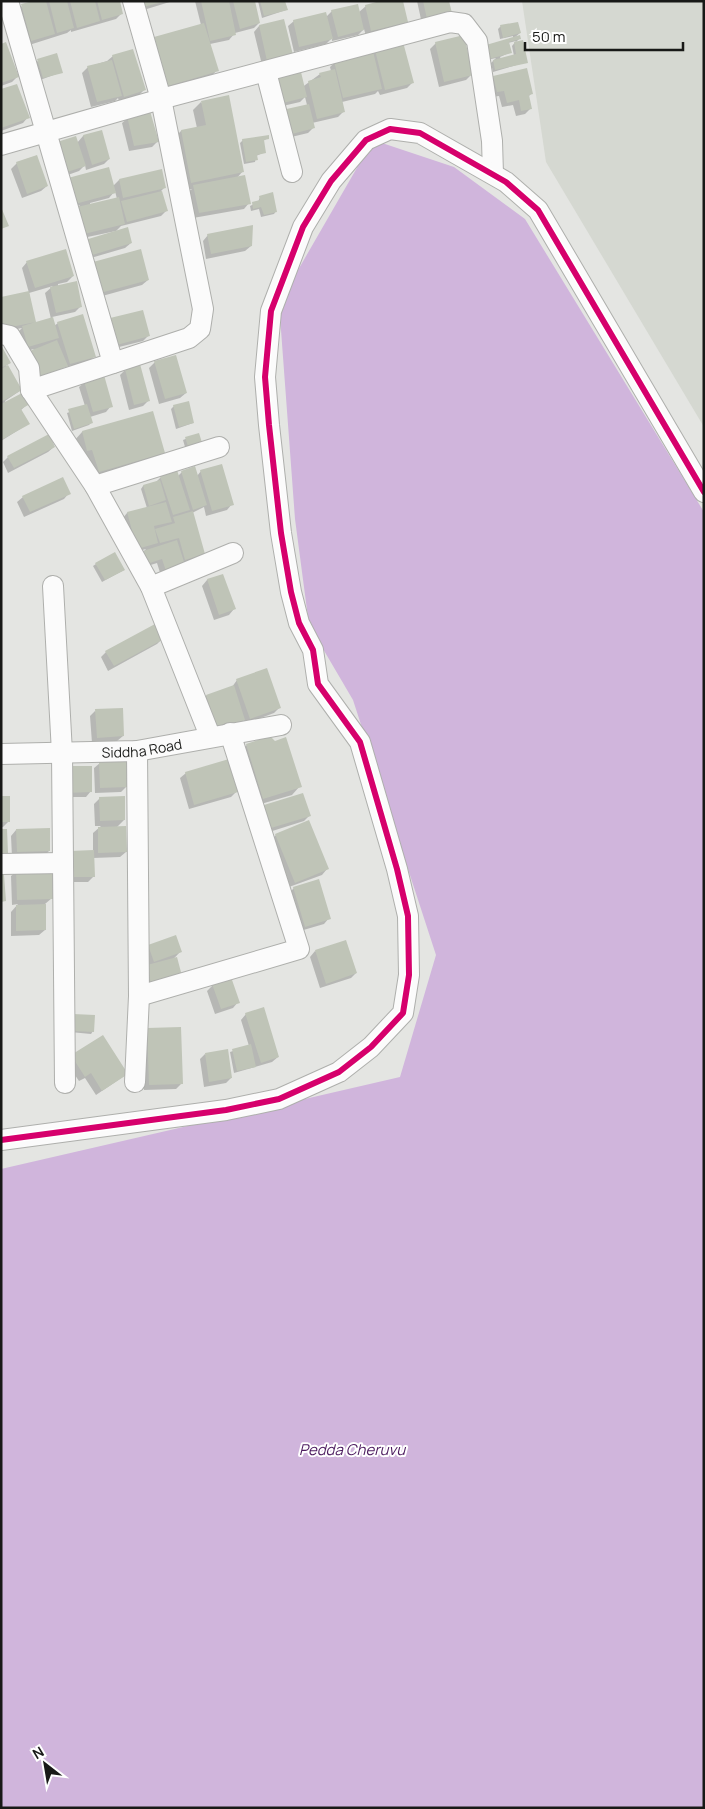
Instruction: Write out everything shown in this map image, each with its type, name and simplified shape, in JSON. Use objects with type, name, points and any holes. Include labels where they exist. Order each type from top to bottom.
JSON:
[{"type":"street","points":[[8,1],[113,363]]},
{"type":"street","points":[[31,390],[189,338],[200,329],[203,308],[161,99],[133,1]]},
{"type":"street","points":[[1,145],[161,99],[450,22],[464,24],[476,41],[492,141],[493,174]]},
{"type":"street","points":[[266,72],[292,172]]},
{"type":"street","points":[[1,1140],[226,1110],[279,1099],[339,1072],[371,1047],[403,1013],[408,975],[408,916],[397,870],[360,742],[318,684],[313,650],[298,623],[281,533],[268,425],[265,377],[271,311],[303,227],[331,181],[366,140],[390,129],[420,133],[506,182],[538,210],[704,492]]},
{"type":"street","points":[[1,334],[10,336],[28,368],[31,390],[94,486],[151,587],[220,735],[298,949],[139,996]]},
{"type":"street","points":[[94,486],[219,447]]},
{"type":"street","points":[[151,587],[233,553]]},
{"type":"street","points":[[53,586],[62,753],[65,1083]]},
{"type":"street","name":"Siddha Road","points":[[1,754],[137,751],[281,725]]},
{"type":"street","points":[[135,1082],[139,996],[137,751]]},
{"type":"street","points":[[1,864],[63,863]]},
{"type":"shaded area","points":[[522,1],[704,1],[704,427],[546,162]]},
{"type":"water","name":"Pedda Cheruvu","points":[[373,140],[454,167],[525,219],[704,512],[704,1808],[1,1808],[1,1169],[400,1077],[436,955],[353,700],[309,625],[295,519],[279,303]]},
{"type":"building","points":[[33,1],[46,1],[55,34],[31,41],[21,4]]},
{"type":"building","points":[[49,1],[67,1],[74,28],[57,33]]},
{"type":"building","points":[[70,1],[95,1],[100,21],[77,28]]},
{"type":"building","points":[[97,1],[120,1],[123,14],[102,20]]},
{"type":"building","points":[[141,1],[162,1],[163,2],[143,7]]},
{"type":"building","points":[[201,1],[229,1],[236,35],[210,41]]},
{"type":"building","points":[[233,1],[255,1],[260,23],[240,29]]},
{"type":"building","points":[[260,1],[285,1],[288,10],[264,16]]},
{"type":"building","points":[[380,1],[403,1],[408,22],[371,31],[365,5]]},
{"type":"building","points":[[423,1],[449,1],[452,13],[427,19]]},
{"type":"building","points":[[358,4],[364,30],[338,37],[331,10]]},
{"type":"building","points":[[326,12],[333,39],[299,47],[293,20]]},
{"type":"building","points":[[284,19],[293,55],[267,61],[259,25]]},
{"type":"building","points":[[518,22],[521,33],[503,38],[500,25]]},
{"type":"building","points":[[204,23],[219,71],[168,86],[154,37]]},
{"type":"building","points":[[464,35],[473,75],[444,82],[435,42]]},
{"type":"building","points":[[520,35],[521,39],[509,42],[512,53],[489,59],[486,45]]},
{"type":"building","points":[[523,40],[528,63],[495,70],[493,60],[516,54],[514,42]]},
{"type":"building","points":[[6,42],[19,77],[1,83],[1,44]]},
{"type":"building","points":[[403,42],[414,83],[385,90],[375,50]]},
{"type":"building","points":[[133,49],[146,90],[124,97],[112,55]]},
{"type":"building","points":[[373,51],[382,89],[343,98],[334,61]]},
{"type":"building","points":[[57,53],[63,73],[43,78],[37,59]]},
{"type":"building","points":[[112,60],[122,96],[97,102],[87,66]]},
{"type":"building","points":[[527,68],[533,94],[529,95],[532,109],[521,111],[519,100],[507,103],[504,91],[497,92],[493,76]]},
{"type":"building","points":[[335,69],[345,112],[317,119],[308,81],[321,77],[319,73]]},
{"type":"building","points":[[301,72],[307,97],[279,104],[274,79]]},
{"type":"building","points":[[17,84],[30,118],[1,128],[1,89]]},
{"type":"building","points":[[229,95],[244,172],[191,183],[181,130],[206,125],[201,101]]},
{"type":"building","points":[[309,104],[315,128],[288,135],[282,110]]},
{"type":"building","points":[[150,111],[159,142],[134,146],[127,116]]},
{"type":"building","points":[[102,130],[110,159],[92,165],[83,135]]},
{"type":"building","points":[[269,135],[269,139],[264,140],[266,153],[257,155],[258,160],[246,162],[242,139]]},
{"type":"building","points":[[76,136],[86,166],[67,172],[57,142]]},
{"type":"building","points":[[37,155],[48,186],[27,194],[16,162]]},
{"type":"building","points":[[109,167],[116,193],[75,204],[68,178]]},
{"type":"building","points":[[162,169],[166,188],[123,198],[119,179]]},
{"type":"building","points":[[245,175],[251,204],[199,213],[193,185]]},
{"type":"building","points":[[162,191],[168,211],[127,222],[121,201]]},
{"type":"building","points":[[273,192],[277,212],[264,215],[261,207],[253,209],[252,202],[260,200],[259,196]]},
{"type":"building","points":[[119,197],[125,224],[84,234],[77,207]]},
{"type":"building","points":[[1,207],[9,226],[1,229]]},
{"type":"building","points":[[253,225],[252,246],[211,254],[207,234]]},
{"type":"building","points":[[128,227],[132,243],[89,256],[85,240]]},
{"type":"building","points":[[66,249],[74,276],[35,288],[26,261]]},
{"type":"building","points":[[141,249],[149,280],[100,293],[93,262]]},
{"type":"building","points":[[77,281],[82,307],[56,313],[50,287]]},
{"type":"building","points":[[29,291],[36,322],[1,329],[1,297]]},
{"type":"building","points":[[143,310],[150,336],[113,346],[106,319]]},
{"type":"building","points":[[83,314],[96,357],[70,364],[57,322]]},
{"type":"building","points":[[53,317],[59,338],[28,347],[22,326]]},
{"type":"building","points":[[57,340],[68,366],[41,377],[30,351]]},
{"type":"building","points":[[1,345],[11,363],[1,368]]},
{"type":"building","points":[[176,355],[187,393],[165,399],[154,361]]},
{"type":"building","points":[[140,364],[150,401],[134,405],[125,369]]},
{"type":"building","points":[[8,365],[22,390],[1,402],[1,369]]},
{"type":"building","points":[[104,375],[113,407],[93,412],[84,381]]},
{"type":"building","points":[[24,392],[30,404],[21,409],[30,424],[1,440],[1,404]]},
{"type":"building","points":[[189,401],[194,423],[179,427],[173,405]]},
{"type":"building","points":[[87,404],[93,423],[74,429],[68,409]]},
{"type":"building","points":[[153,411],[165,453],[99,472],[92,450],[87,451],[82,431]]},
{"type":"building","points":[[199,433],[204,449],[190,453],[185,437]]},
{"type":"building","points":[[49,434],[55,447],[14,468],[7,456]]},
{"type":"building","points":[[222,464],[234,505],[212,511],[200,470]]},
{"type":"building","points":[[195,466],[207,505],[193,510],[181,471]]},
{"type":"building","points":[[177,470],[190,510],[173,515],[160,476]]},
{"type":"building","points":[[63,477],[71,494],[30,512],[22,496]]},
{"type":"building","points":[[160,480],[166,500],[149,506],[143,485]]},
{"type":"building","points":[[166,502],[172,522],[154,526],[158,543],[137,549],[127,512]]},
{"type":"building","points":[[193,511],[205,554],[185,560],[179,538],[160,543],[155,529],[175,523],[173,517]]},
{"type":"building","points":[[177,540],[186,568],[167,574],[162,559],[147,564],[143,551]]},
{"type":"building","points":[[115,552],[125,570],[105,580],[95,563]]},
{"type":"building","points":[[223,574],[236,609],[219,615],[207,579]]},
{"type":"building","points":[[155,624],[164,639],[114,666],[105,651]]},
{"type":"building","points":[[267,668],[281,708],[250,719],[236,679]]},
{"type":"building","points":[[234,685],[245,720],[217,730],[206,695]]},
{"type":"building","points":[[123,708],[124,736],[97,738],[95,709]]},
{"type":"building","points":[[270,736],[275,741],[286,737],[302,787],[263,799],[246,744]]},
{"type":"building","points":[[229,759],[238,792],[194,805],[185,772]]},
{"type":"building","points":[[99,761],[127,761],[127,787],[100,788]]},
{"type":"building","points":[[66,766],[92,766],[92,792],[66,793]]},
{"type":"building","points":[[303,793],[311,816],[271,828],[264,805]]},
{"type":"building","points":[[1,796],[10,796],[10,822],[1,822]]},
{"type":"building","points":[[125,796],[125,820],[100,821],[99,797]]},
{"type":"building","points":[[309,820],[329,869],[295,883],[275,834]]},
{"type":"building","points":[[126,826],[127,852],[98,853],[98,827]]},
{"type":"building","points":[[50,828],[50,851],[17,852],[16,829]]},
{"type":"building","points":[[1,829],[7,829],[8,853],[1,854]]},
{"type":"building","points":[[94,850],[95,877],[71,877],[70,851]]},
{"type":"building","points":[[16,869],[53,869],[53,899],[17,900]]},
{"type":"building","points":[[1,875],[4,875],[6,901],[1,902]]},
{"type":"building","points":[[319,879],[331,919],[305,927],[293,887]]},
{"type":"building","points":[[46,904],[46,930],[16,931],[16,905]]},
{"type":"building","points":[[176,935],[182,952],[154,962],[148,945]]},
{"type":"building","points":[[346,940],[357,973],[326,984],[315,950]]},
{"type":"building","points":[[177,957],[182,976],[151,984],[147,965]]},
{"type":"building","points":[[231,977],[240,1003],[221,1009],[212,984]]},
{"type":"building","points":[[264,1007],[279,1057],[261,1063],[245,1013]]},
{"type":"building","points":[[73,1014],[95,1015],[94,1032],[72,1031]]},
{"type":"building","points":[[181,1027],[183,1084],[149,1085],[147,1028]]},
{"type":"building","points":[[103,1035],[128,1074],[102,1091],[91,1073],[85,1077],[71,1055]]},
{"type":"building","points":[[251,1044],[256,1067],[237,1071],[232,1049]]},
{"type":"building","points":[[228,1049],[232,1078],[209,1082],[205,1053]]},
{"type":"cycle path","points":[[1,1140],[226,1110],[279,1099],[339,1072],[371,1047],[403,1013],[409,975],[408,916],[397,869],[360,742],[318,684],[313,650],[299,623],[291,592],[281,533],[265,377],[271,311],[303,227],[331,181],[366,140],[390,129],[420,133],[506,182],[538,210],[704,492]]}]
